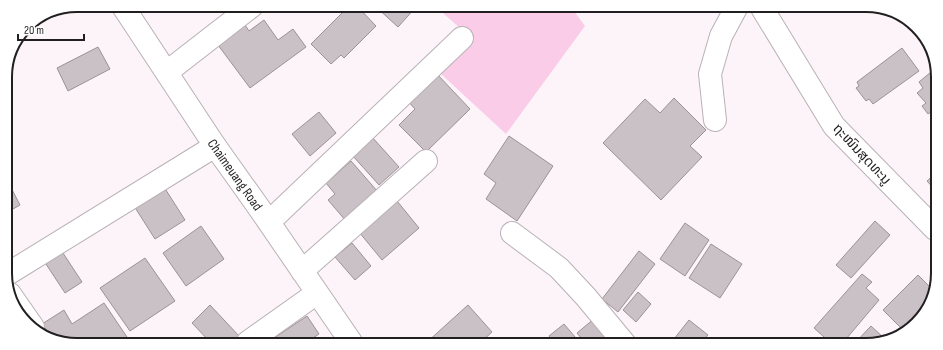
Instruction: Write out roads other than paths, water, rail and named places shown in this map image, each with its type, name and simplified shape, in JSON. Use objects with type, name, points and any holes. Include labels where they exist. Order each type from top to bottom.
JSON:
[{"type":"street","name":"Chaimeuang Road","points":[[127,12],[215,146],[348,338]]},
{"type":"street","points":[[166,72],[244,12]]},
{"type":"street","points":[[715,120],[710,74],[720,36],[734,12]]},
{"type":"street","name":"ຖະໜົນສຸດທະນູ","points":[[764,12],[834,126],[931,225]]},
{"type":"street","points":[[269,222],[462,38]]},
{"type":"street","points":[[12,271],[215,146]]},
{"type":"street","points":[[302,271],[426,161]]},
{"type":"street","points":[[512,233],[559,268],[586,297],[620,338]]},
{"type":"street","points":[[254,338],[317,293]]}]
